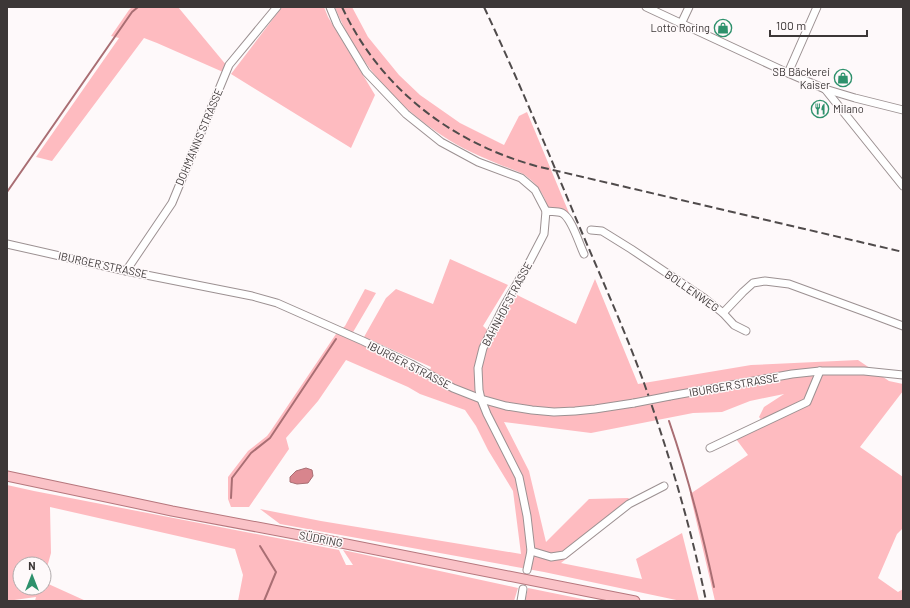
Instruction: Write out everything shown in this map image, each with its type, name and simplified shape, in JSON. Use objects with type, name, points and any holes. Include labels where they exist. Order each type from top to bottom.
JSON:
[{"type":"main road","name":"SÜDRING","points":[[7,476],[172,512],[360,546],[635,601]]},
{"type":"street","name":"DOHMANNS STRASSE","points":[[126,271],[172,203],[229,65],[277,7]]},
{"type":"street","points":[[330,7],[337,24],[366,72],[406,114],[441,142],[478,162],[521,178],[535,190],[546,211],[560,212],[566,216],[584,254]]},
{"type":"street","points":[[646,7],[825,89],[903,110]]},
{"type":"street","points":[[682,24],[689,7]]},
{"type":"street","points":[[788,73],[817,7]]},
{"type":"street","points":[[825,89],[903,186]]},
{"type":"street","name":"BAHNHOFSTRASSE","points":[[527,570],[531,551],[528,516],[519,477],[481,399],[478,368],[483,348],[504,306],[544,234],[546,211]]},
{"type":"street","name":"BOLLENWEG","points":[[591,230],[602,231],[631,249],[704,298],[723,313],[753,283],[765,281],[789,284],[903,326]]},
{"type":"street","name":"IBURGER STRASSE","points":[[7,244],[126,271],[252,296],[277,303],[404,361],[453,388],[481,399],[506,406],[532,410],[554,412],[595,409],[792,374],[820,371],[864,371],[903,375]]},
{"type":"street","points":[[723,313],[734,325],[746,331]]},
{"type":"street","points":[[710,448],[807,402],[820,371]]},
{"type":"street","points":[[531,551],[551,557],[564,555],[629,504],[664,486]]},
{"type":"street","points":[[521,601],[523,590]]},
{"type":"shaded area","points":[[132,7],[178,7],[227,66],[223,72],[144,38],[52,161],[36,157],[119,38],[111,36]]},
{"type":"shaded area","points":[[282,7],[324,7],[328,17],[375,95],[351,148],[231,74]]},
{"type":"shaded area","points":[[335,7],[352,7],[368,37],[399,75],[420,95],[460,123],[504,145],[519,116],[527,112],[569,213],[550,216],[547,204],[539,189],[526,176],[520,172],[499,165],[456,144],[434,130],[403,105],[363,60],[352,43]]},
{"type":"shaded area","points":[[450,259],[508,285],[483,326],[494,336],[515,294],[576,324],[595,279],[638,384],[751,365],[858,360],[889,381],[903,384],[903,391],[860,447],[903,477],[903,528],[897,534],[878,578],[898,592],[903,589],[903,601],[715,601],[690,494],[748,455],[736,439],[765,424],[759,417],[764,407],[784,394],[750,401],[722,412],[693,413],[591,433],[504,422],[529,471],[546,542],[589,499],[628,498],[636,503],[561,563],[642,579],[636,559],[682,533],[699,601],[681,601],[544,572],[280,524],[260,509],[321,521],[521,554],[513,491],[488,450],[476,426],[465,410],[420,394],[408,387],[346,360],[318,401],[286,438],[289,449],[249,507],[231,507],[228,499],[228,477],[248,451],[270,432],[336,334],[345,326],[365,289],[376,293],[349,339],[428,377],[431,367],[364,337],[386,298],[396,289],[433,304]]},
{"type":"shaded area","points":[[306,468],[312,470],[313,476],[308,483],[297,484],[290,482],[290,477],[296,471]]},
{"type":"shaded area","points":[[7,485],[339,550],[346,565],[353,565],[343,550],[518,588],[514,601],[238,601],[243,575],[235,549],[50,507],[50,556],[12,556],[12,596],[52,596],[52,586],[86,601],[35,601],[36,597],[7,601]]},
{"type":"shaded area","points":[[528,588],[592,601],[525,601]]},
{"type":"waterway","points":[[7,192],[132,12],[138,7]]},
{"type":"waterway","points":[[231,498],[232,478],[251,453],[270,438],[336,339]]},
{"type":"waterway","points":[[669,421],[694,504],[714,587]]},
{"type":"waterway","points":[[260,546],[276,572],[264,601]]},
{"type":"railway","points":[[342,7],[358,36],[376,63],[397,87],[421,108],[447,127],[505,156],[536,166],[903,252]]},
{"type":"railway","points":[[484,7],[543,140],[620,322],[644,383],[679,491],[694,546],[706,601]]},
{"type":"place","name":"Lotto Roring","points":[[723,28]]},
{"type":"place","name":"SB Bäckerei Kaiser","points":[[843,78]]},
{"type":"place","name":"Milano","points":[[820,109]]}]
